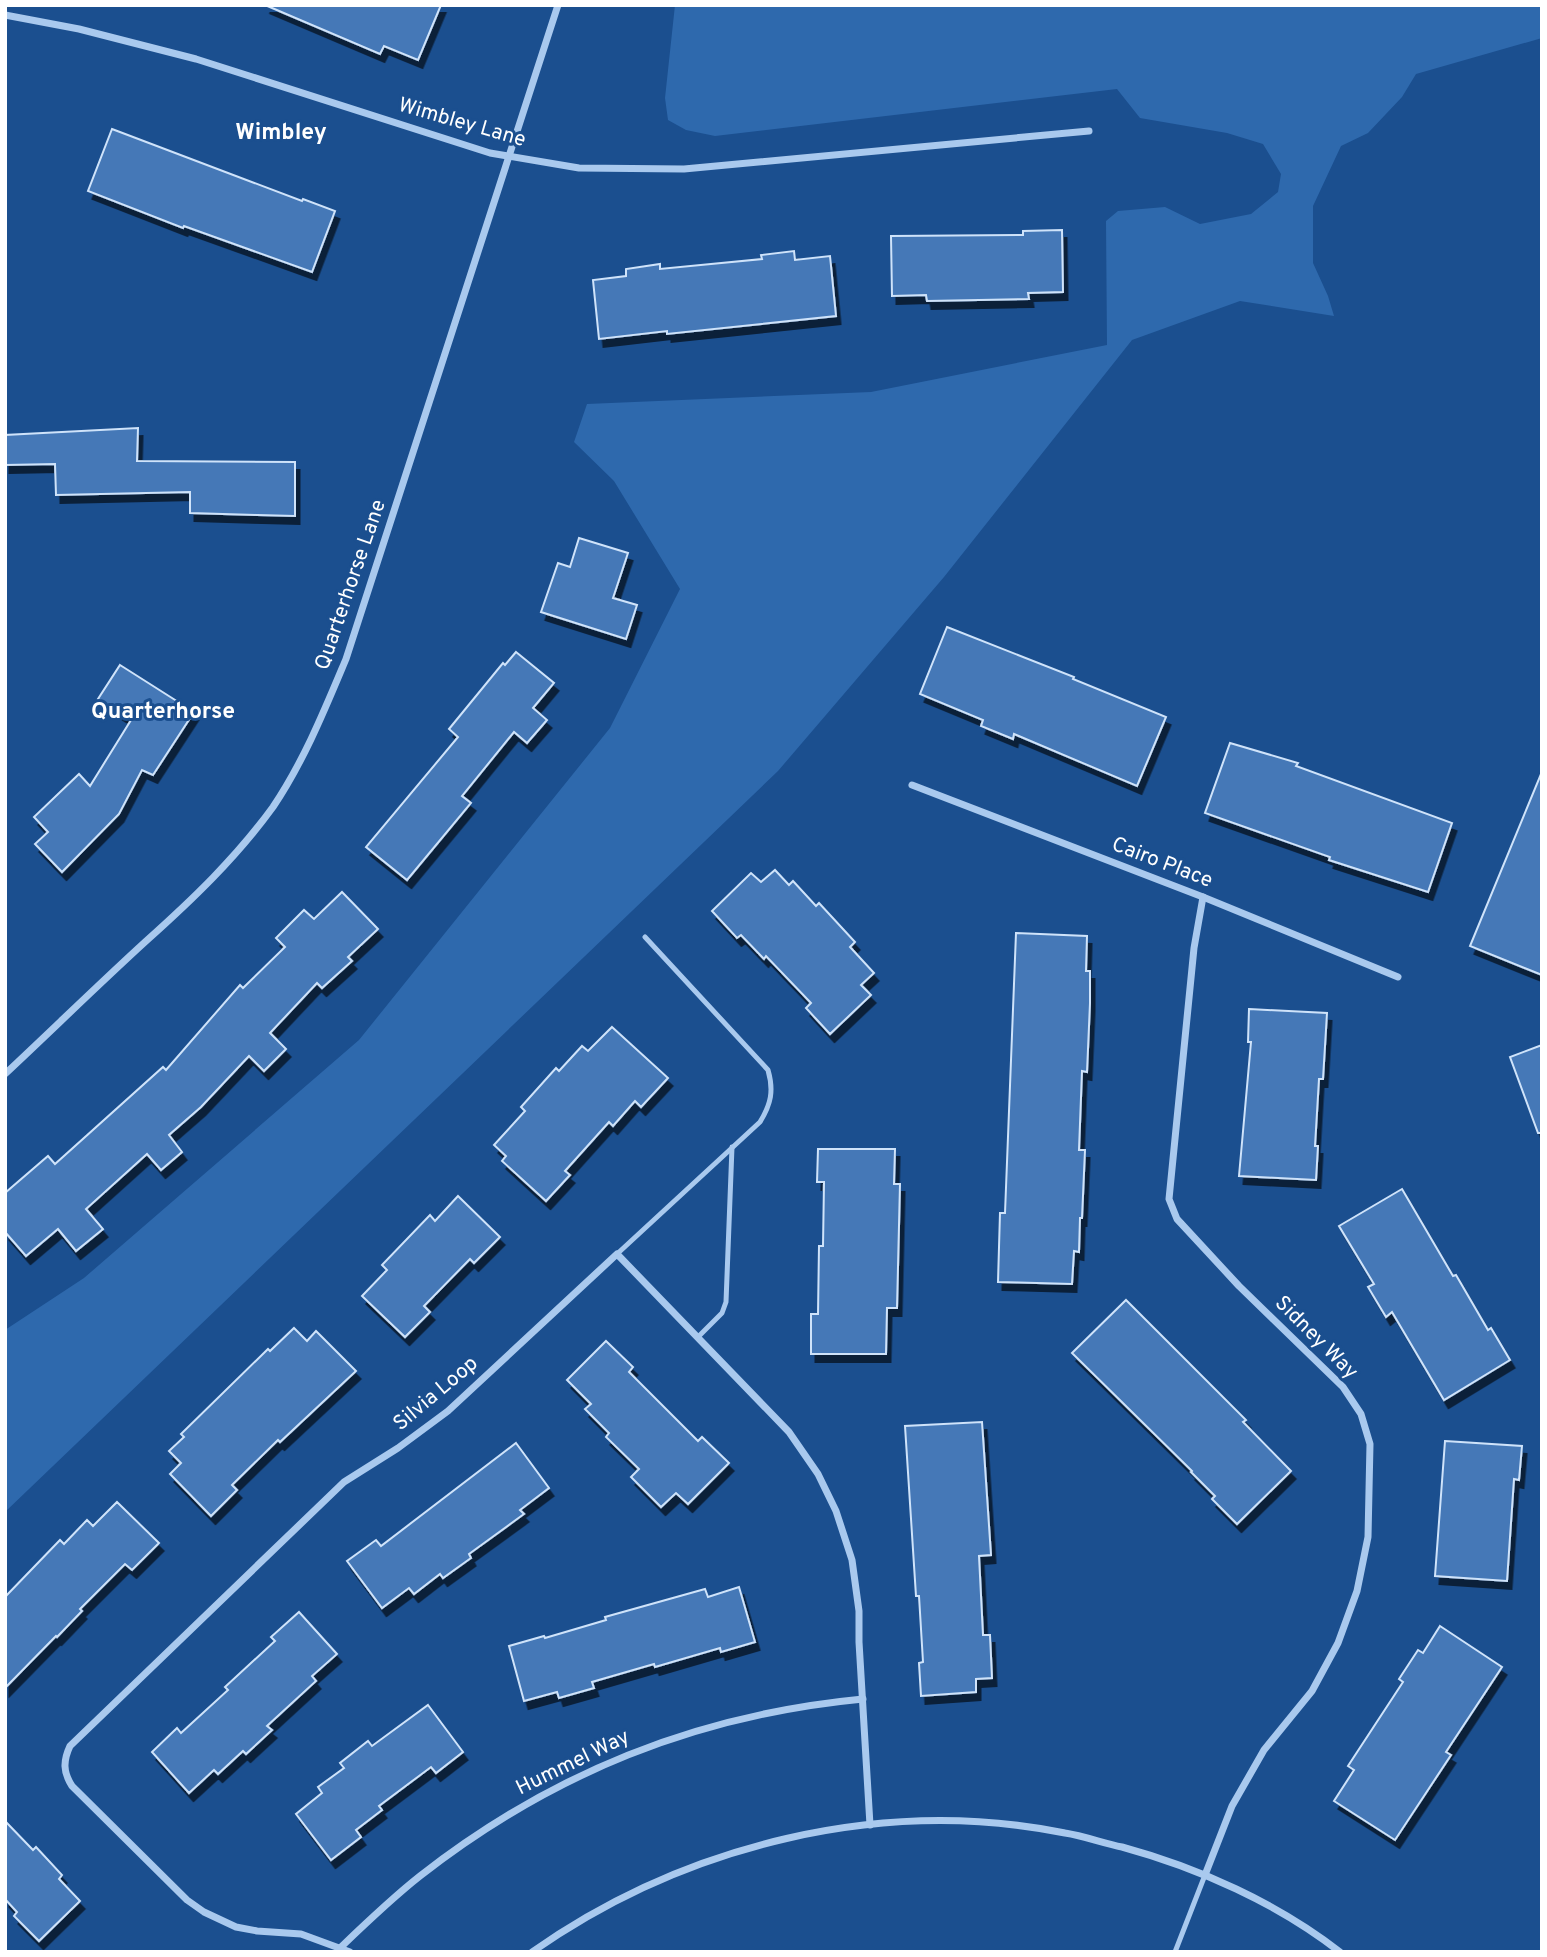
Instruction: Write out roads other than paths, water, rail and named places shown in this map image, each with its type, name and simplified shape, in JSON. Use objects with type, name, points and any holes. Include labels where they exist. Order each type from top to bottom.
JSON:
[{"type":"street","name":"Quarterhorse Lane","points":[[5,1074],[135,951],[179,914],[230,862],[274,805],[317,730],[346,659],[558,5]]},
{"type":"street","name":"Wimbley Lane","points":[[5,15],[79,29],[196,59],[509,158],[579,168],[684,169],[1089,131]]},
{"type":"street","name":"Cairo Place","points":[[912,785],[1203,897],[1398,977]]},
{"type":"street","name":"Sidney Way","points":[[1203,897],[1194,948],[1169,1199],[1177,1219],[1239,1286],[1343,1387],[1361,1414],[1370,1444],[1371,1476],[1368,1537],[1357,1591],[1338,1643],[1312,1690],[1264,1750],[1238,1795],[1205,1875]]},
{"type":"street","points":[[617,1254],[789,1432],[818,1474],[836,1511],[852,1560],[859,1611],[870,1825]]},
{"type":"street","name":"Silvia Loop","points":[[350,1952],[301,1934],[236,1927],[193,1905],[72,1786],[66,1777],[64,1759],[70,1746],[344,1482],[449,1411],[617,1254]]},
{"type":"street","name":"Hummel Way","points":[[341,1947],[409,1885],[461,1846],[524,1806],[582,1774],[661,1741],[710,1725],[828,1702],[863,1699]]},
{"type":"street","points":[[532,1952],[624,1896],[696,1865],[771,1842],[870,1825],[943,1821],[1066,1833],[1157,1857],[1205,1875],[1258,1900],[1324,1939],[1340,1952]]},
{"type":"lane","points":[[617,1254],[760,1122],[770,1105],[773,1086],[768,1070],[645,937]]},
{"type":"lane","points":[[698,1337],[722,1313],[726,1302],[733,1147]]},
{"type":"lane","points":[[1175,1952],[1205,1875]]},
{"type":"district","name":"Wimbley","points":[[281,133]]},
{"type":"district","name":"Quarterhorse","points":[[163,712]]}]
